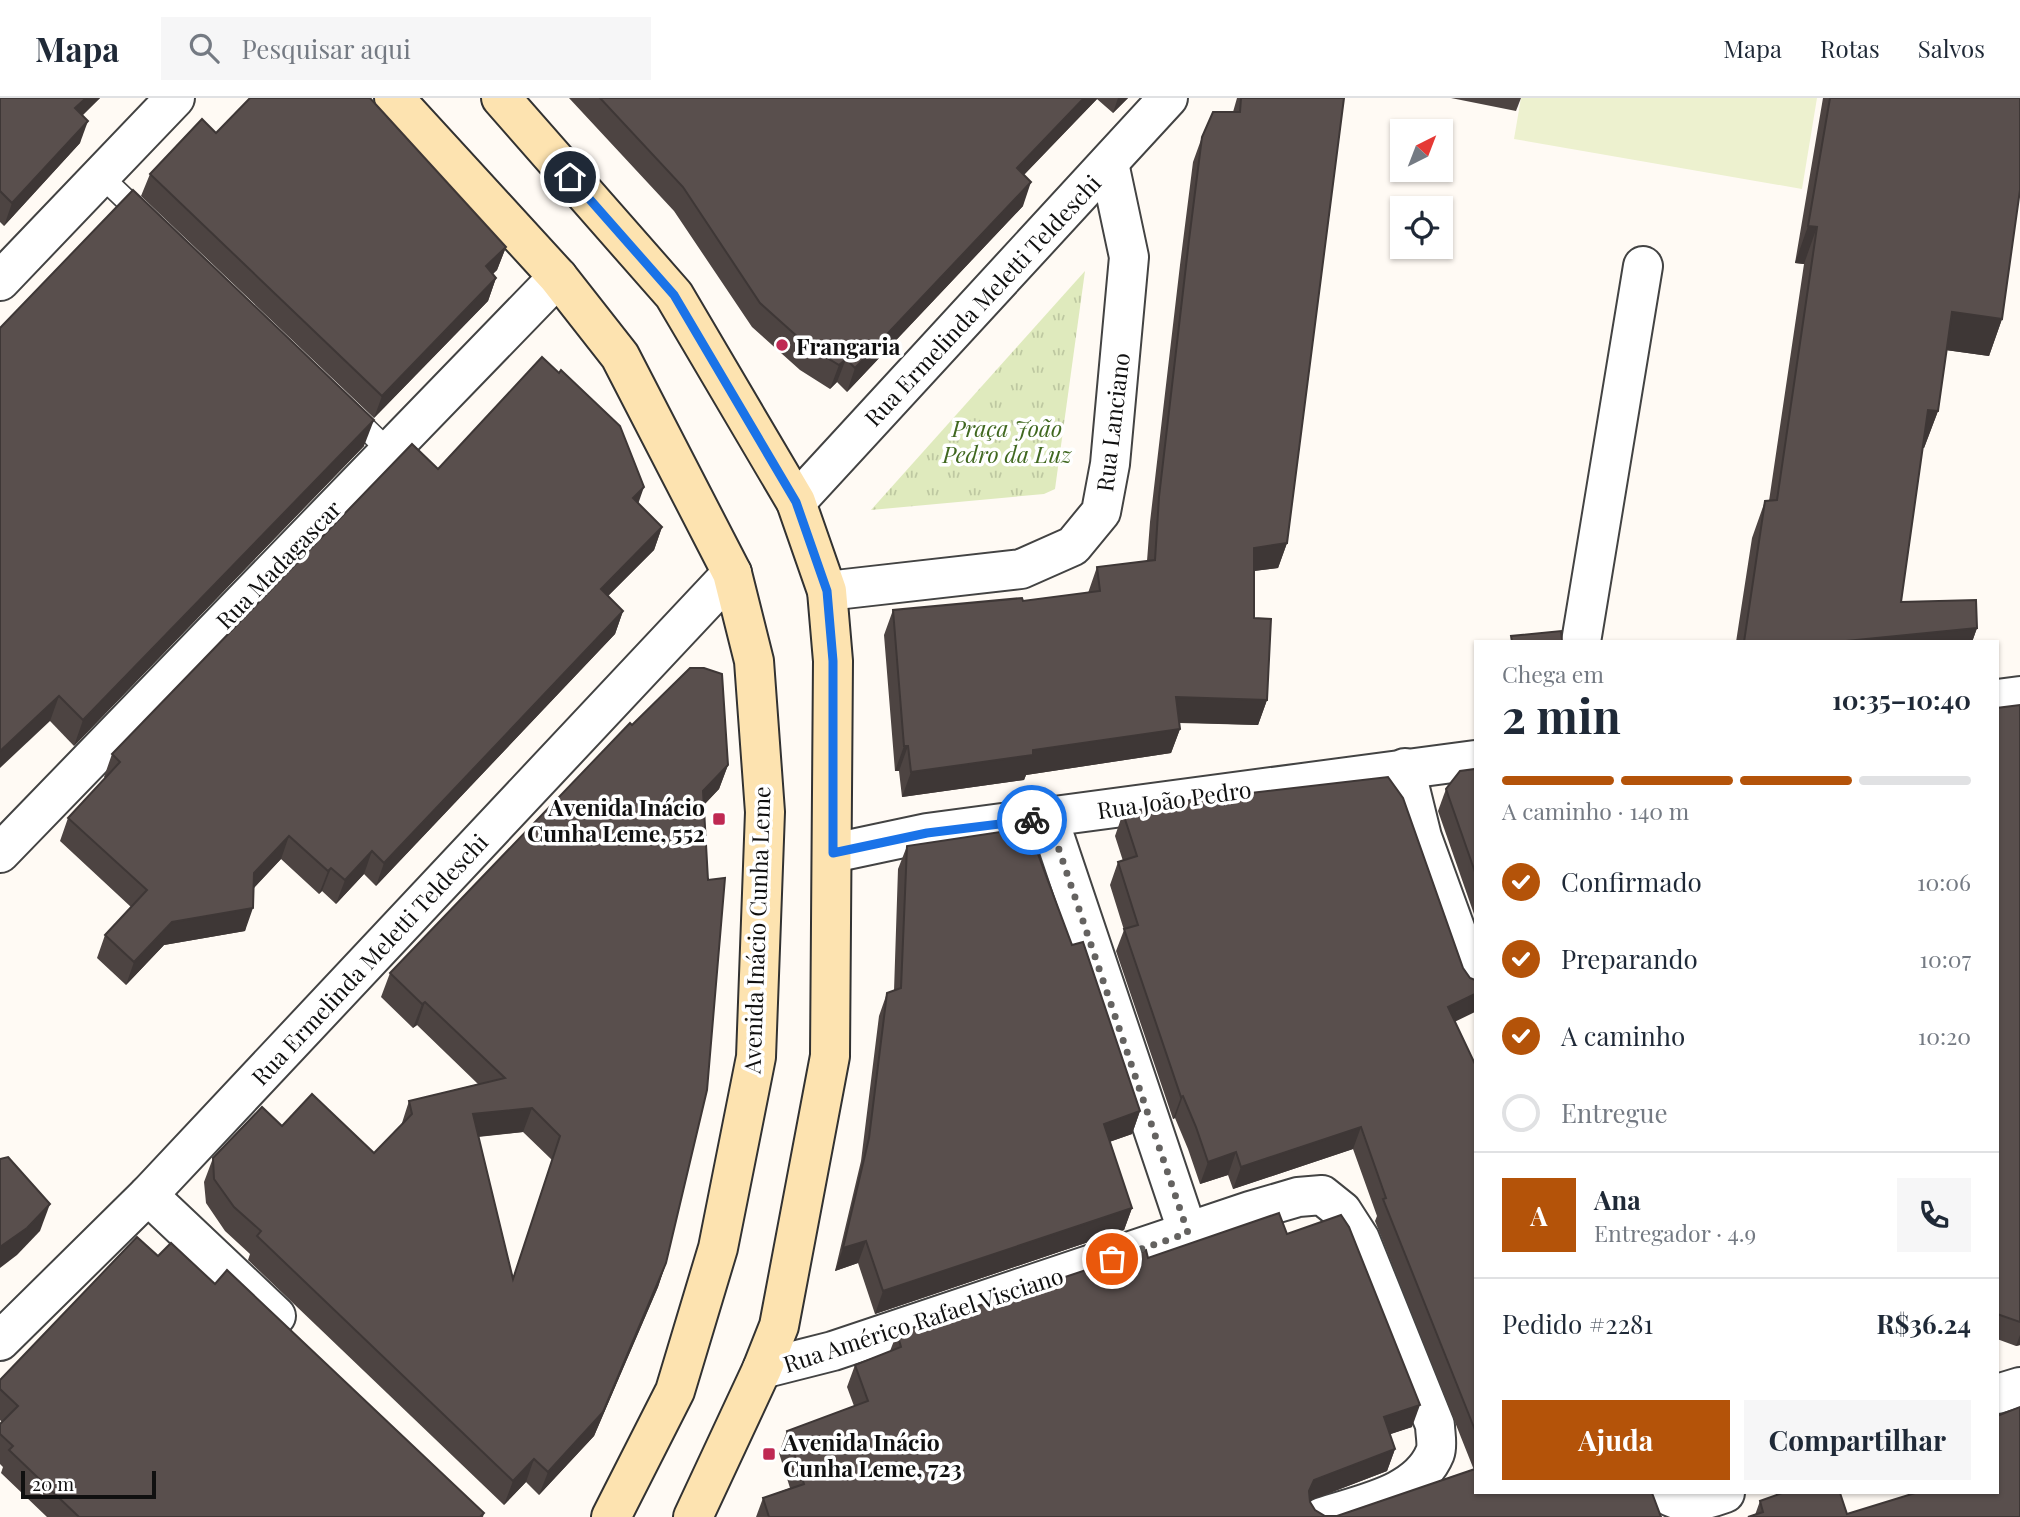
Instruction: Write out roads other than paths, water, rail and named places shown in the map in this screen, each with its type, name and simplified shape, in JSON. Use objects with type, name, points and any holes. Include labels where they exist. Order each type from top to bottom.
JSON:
[{"type":"street","points":[[0,281],[175,98]]},
{"type":"street","name":"Avenida Inácio Cunha Leme","points":[[394,98],[558,278],[620,356],[732,573],[754,661],[765,812],[756,1057],[718,1248],[675,1391],[611,1517]]},
{"type":"street","points":[[501,98],[674,295],[796,502],[827,591],[833,661],[830,1056],[779,1326],[762,1369],[693,1517]]},
{"type":"street","name":"Rua Ermelinda Meletti Teldeschi","points":[[796,502],[1168,98]]},
{"type":"street","name":"Rua Lanciano","points":[[827,591],[1021,569],[1073,546],[1101,512],[1110,464],[1129,257],[1108,163]]},
{"type":"street","points":[[1581,640],[1643,267]]},
{"type":"street","name":"Rua Madagascar","points":[[0,853],[388,450],[558,278]]},
{"type":"street","name":"Rua Ermelinda Meletti Teldeschi","points":[[0,1340],[148,1195],[732,573]]},
{"type":"street","points":[[1999,699],[2020,696]]},
{"type":"street","name":"Rua João Pedro","points":[[833,853],[927,833],[1474,760]]},
{"type":"street","points":[[1405,768],[1422,837],[1474,980]]},
{"type":"street","points":[[1048,817],[1188,1233]]},
{"type":"street","points":[[148,1195],[298,1337]]},
{"type":"street","name":"Rua Américo Rafael Visciano","points":[[762,1369],[833,1351],[1250,1211],[1298,1198],[1322,1195],[1342,1211],[1360,1239],[1435,1425],[1436,1450],[1424,1470],[1402,1489],[1322,1517]]},
{"type":"street","points":[[1999,1393],[2020,1387]]},
{"type":"street","points":[[1666,1494],[1676,1501],[1714,1497]]},
{"type":"lane","points":[[101,176],[160,232]]},
{"type":"lane","points":[[329,393],[388,450]]},
{"type":"place","name":"Frangaria","points":[[782,345]]},
{"type":"place","name":"Avenida Inácio Cunha Leme, 552","points":[[719,819]]},
{"type":"place","name":"Avenida Inácio Cunha Leme, 723","points":[[769,1454]]},
{"type":"park label","name":"Praça João Pedro da Luz","points":[[1007,440]]}]
